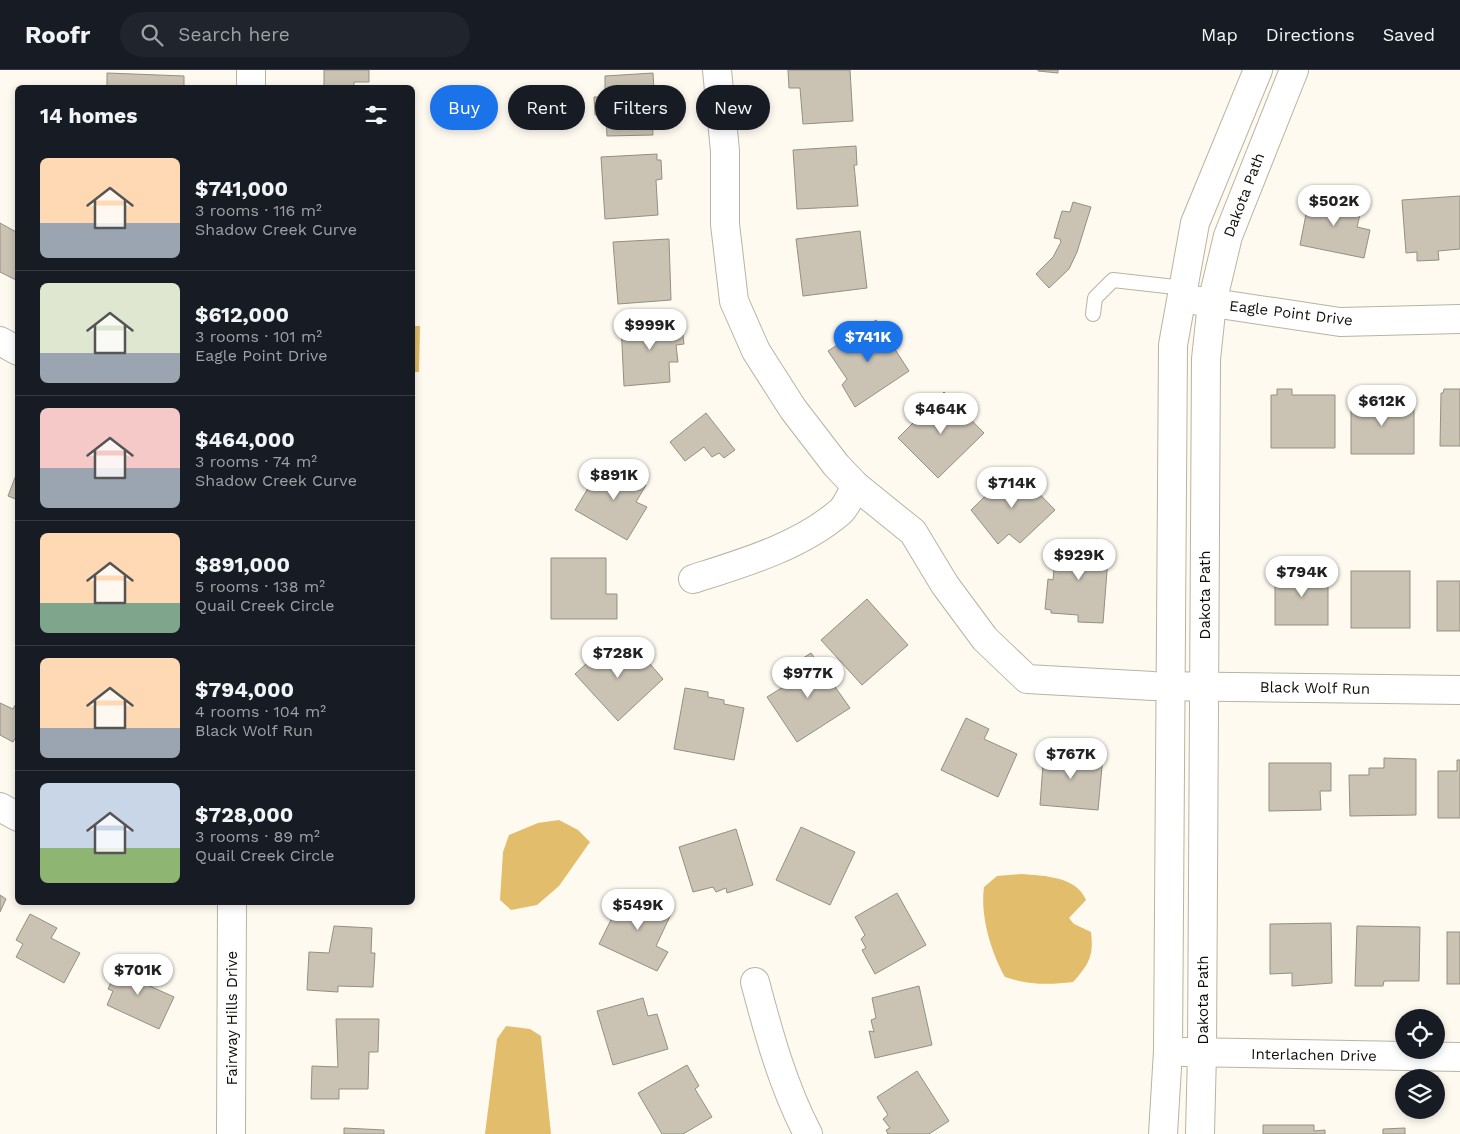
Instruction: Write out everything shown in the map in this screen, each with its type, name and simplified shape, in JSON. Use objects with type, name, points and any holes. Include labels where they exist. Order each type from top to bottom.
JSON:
[{"type":"street","points":[[251,70],[251,85]]},
{"type":"street","name":"Black Wolf Run","points":[[717,70],[725,152],[725,224],[734,301],[756,351],[793,409],[856,486],[913,532],[945,585],[985,639],[1027,679],[1170,686],[1460,690]]},
{"type":"street","points":[[1163,1134],[1168,1051],[1173,345],[1195,223],[1258,70]]},
{"type":"street","name":"Dakota Path","points":[[1200,1134],[1205,686],[1206,359],[1212,303],[1228,236],[1294,70]]},
{"type":"street","name":"Eagle Point Drive","points":[[1183,293],[1212,303],[1340,322],[1460,319]]},
{"type":"street","points":[[0,341],[15,349]]},
{"type":"street","points":[[693,579],[740,564],[802,538],[842,511],[856,486]]},
{"type":"street","points":[[0,807],[15,815]]},
{"type":"street","name":"Fairway Hills Drive","points":[[231,1134],[232,905]]},
{"type":"street","points":[[755,982],[772,1046],[793,1105],[808,1134]]},
{"type":"street","name":"Interlachen Drive","points":[[1168,1051],[1460,1058]]},
{"type":"lane","points":[[1093,314],[1095,298],[1113,280],[1183,293]]},
{"type":"shaded area","points":[[415,326],[420,326],[419,372],[415,372]]},
{"type":"shaded area","points":[[559,820],[578,830],[590,842],[559,886],[537,905],[511,910],[500,900],[503,852],[509,835],[538,823]]},
{"type":"shaded area","points":[[1021,874],[1049,877],[1067,882],[1075,886],[1086,900],[1069,918],[1074,924],[1091,932],[1092,940],[1091,954],[1087,965],[1073,982],[1047,984],[1022,982],[1005,977],[1000,967],[991,945],[985,922],[984,887],[997,876]]},
{"type":"shaded area","points":[[506,1026],[530,1029],[541,1036],[551,1134],[485,1134],[497,1039]]},
{"type":"building","points":[[324,70],[369,70],[369,82],[354,82],[354,85],[324,85]]},
{"type":"building","points":[[788,70],[850,70],[853,121],[803,124],[800,88],[789,88]]},
{"type":"building","points":[[1058,70],[1058,73],[1038,71]]},
{"type":"building","points":[[107,73],[184,76],[184,85],[107,85]]},
{"type":"building","points":[[653,73],[654,85],[605,85],[605,76]]},
{"type":"building","points":[[607,130],[653,130],[653,135],[607,136]]},
{"type":"building","points":[[856,146],[857,165],[854,165],[858,206],[797,209],[793,150]]},
{"type":"building","points":[[657,154],[657,160],[661,160],[662,179],[656,180],[658,215],[605,219],[601,157]]},
{"type":"building","points":[[1310,194],[1362,206],[1357,227],[1370,230],[1364,258],[1300,245]]},
{"type":"building","points":[[1460,196],[1460,249],[1438,251],[1439,260],[1417,261],[1417,252],[1406,253],[1402,200]]},
{"type":"building","points":[[1073,202],[1091,207],[1077,252],[1069,269],[1049,288],[1036,274],[1053,257],[1061,242],[1060,239],[1054,238],[1062,211],[1070,212]]},
{"type":"building","points":[[0,223],[15,231],[15,280],[0,272]]},
{"type":"building","points":[[860,231],[867,288],[803,296],[796,239]]},
{"type":"building","points":[[669,239],[671,300],[618,304],[613,242]]},
{"type":"building","points":[[681,319],[684,344],[676,345],[678,362],[669,362],[670,382],[624,386],[621,324]]},
{"type":"building","points":[[876,320],[909,371],[855,407],[842,385],[847,379],[828,351]]},
{"type":"building","points":[[1277,389],[1292,389],[1292,395],[1335,395],[1335,448],[1271,448],[1271,395],[1277,395]]},
{"type":"building","points":[[1444,389],[1460,389],[1460,446],[1440,446],[1441,393],[1443,393]]},
{"type":"building","points":[[944,392],[984,433],[938,478],[898,438]]},
{"type":"building","points":[[1357,395],[1372,395],[1372,401],[1414,401],[1414,454],[1351,454],[1351,401],[1357,401]]},
{"type":"building","points":[[706,413],[735,450],[724,458],[719,453],[712,457],[704,447],[685,461],[670,442]]},
{"type":"building","points":[[605,460],[646,485],[636,502],[647,507],[627,540],[575,510]]},
{"type":"building","points":[[1014,468],[1055,510],[1020,543],[1009,534],[998,544],[971,510]]},
{"type":"building","points":[[15,478],[15,499],[8,496]]},
{"type":"building","points":[[1057,540],[1109,545],[1103,623],[1078,622],[1078,615],[1051,613],[1051,610],[1045,609],[1048,579],[1053,580]]},
{"type":"building","points":[[551,558],[606,558],[606,594],[617,594],[617,619],[551,619]]},
{"type":"building","points":[[1275,571],[1328,571],[1328,625],[1275,625]]},
{"type":"building","points":[[1351,571],[1410,571],[1410,628],[1351,628]]},
{"type":"building","points":[[1437,581],[1460,581],[1460,631],[1437,631]]},
{"type":"building","points":[[867,599],[908,645],[862,685],[821,640]]},
{"type":"building","points":[[615,638],[634,661],[637,657],[646,667],[650,664],[663,679],[618,721],[575,674]]},
{"type":"building","points":[[811,653],[850,708],[797,742],[767,697],[796,679],[789,667]]},
{"type":"building","points":[[685,688],[708,692],[708,697],[724,700],[724,704],[744,708],[734,760],[674,749]]},
{"type":"building","points":[[0,703],[13,709],[15,705],[15,738],[13,742],[0,735]]},
{"type":"building","points":[[966,718],[989,729],[984,739],[1017,754],[998,797],[941,770]]},
{"type":"building","points":[[1044,751],[1103,756],[1098,810],[1040,805]]},
{"type":"building","points":[[1384,758],[1416,759],[1416,815],[1350,816],[1349,775],[1369,775],[1369,768],[1384,768]]},
{"type":"building","points":[[1457,760],[1460,760],[1460,818],[1438,818],[1438,771],[1457,771]]},
{"type":"building","points":[[1269,763],[1331,763],[1331,791],[1320,791],[1321,810],[1269,811]]},
{"type":"building","points":[[801,827],[855,852],[830,905],[776,880]]},
{"type":"building","points":[[736,829],[753,885],[727,893],[726,888],[716,892],[713,887],[693,892],[679,847]]},
{"type":"building","points":[[626,890],[672,912],[656,946],[668,952],[657,971],[599,944]]},
{"type":"building","points":[[897,893],[926,945],[875,974],[862,950],[866,948],[861,939],[865,935],[855,917]]},
{"type":"building","points":[[0,895],[6,899],[0,912]]},
{"type":"building","points":[[30,914],[57,928],[51,938],[80,953],[64,983],[16,957],[23,944],[16,940]]},
{"type":"building","points":[[1331,923],[1332,983],[1292,986],[1292,973],[1270,974],[1270,924]]},
{"type":"building","points":[[334,926],[372,928],[371,953],[375,953],[373,987],[338,986],[338,992],[307,990],[309,952],[329,953]]},
{"type":"building","points":[[1357,926],[1420,927],[1419,981],[1384,981],[1383,986],[1355,986]]},
{"type":"building","points":[[1447,932],[1460,932],[1460,984],[1447,984]]},
{"type":"building","points":[[121,961],[147,973],[143,983],[174,997],[159,1029],[107,1005],[113,991],[108,989]]},
{"type":"building","points":[[919,986],[932,1045],[875,1058],[869,1031],[874,1032],[871,1020],[876,1018],[872,998]]},
{"type":"building","points":[[643,998],[648,1016],[657,1014],[668,1049],[613,1065],[597,1011]]},
{"type":"building","points":[[336,1019],[379,1019],[378,1052],[369,1052],[368,1089],[339,1089],[339,1099],[311,1099],[312,1066],[338,1067]]},
{"type":"building","points":[[687,1065],[699,1086],[695,1089],[712,1117],[683,1134],[662,1134],[638,1093]]},
{"type":"building","points":[[917,1071],[949,1121],[929,1134],[888,1134],[886,1130],[890,1128],[883,1119],[888,1115],[877,1097]]},
{"type":"building","points":[[1263,1125],[1314,1125],[1314,1131],[1325,1130],[1325,1134],[1263,1134]]},
{"type":"building","points":[[344,1128],[384,1130],[384,1134],[344,1134]]},
{"type":"building","points":[[1405,1128],[1405,1134],[1383,1134],[1383,1129]]}]
